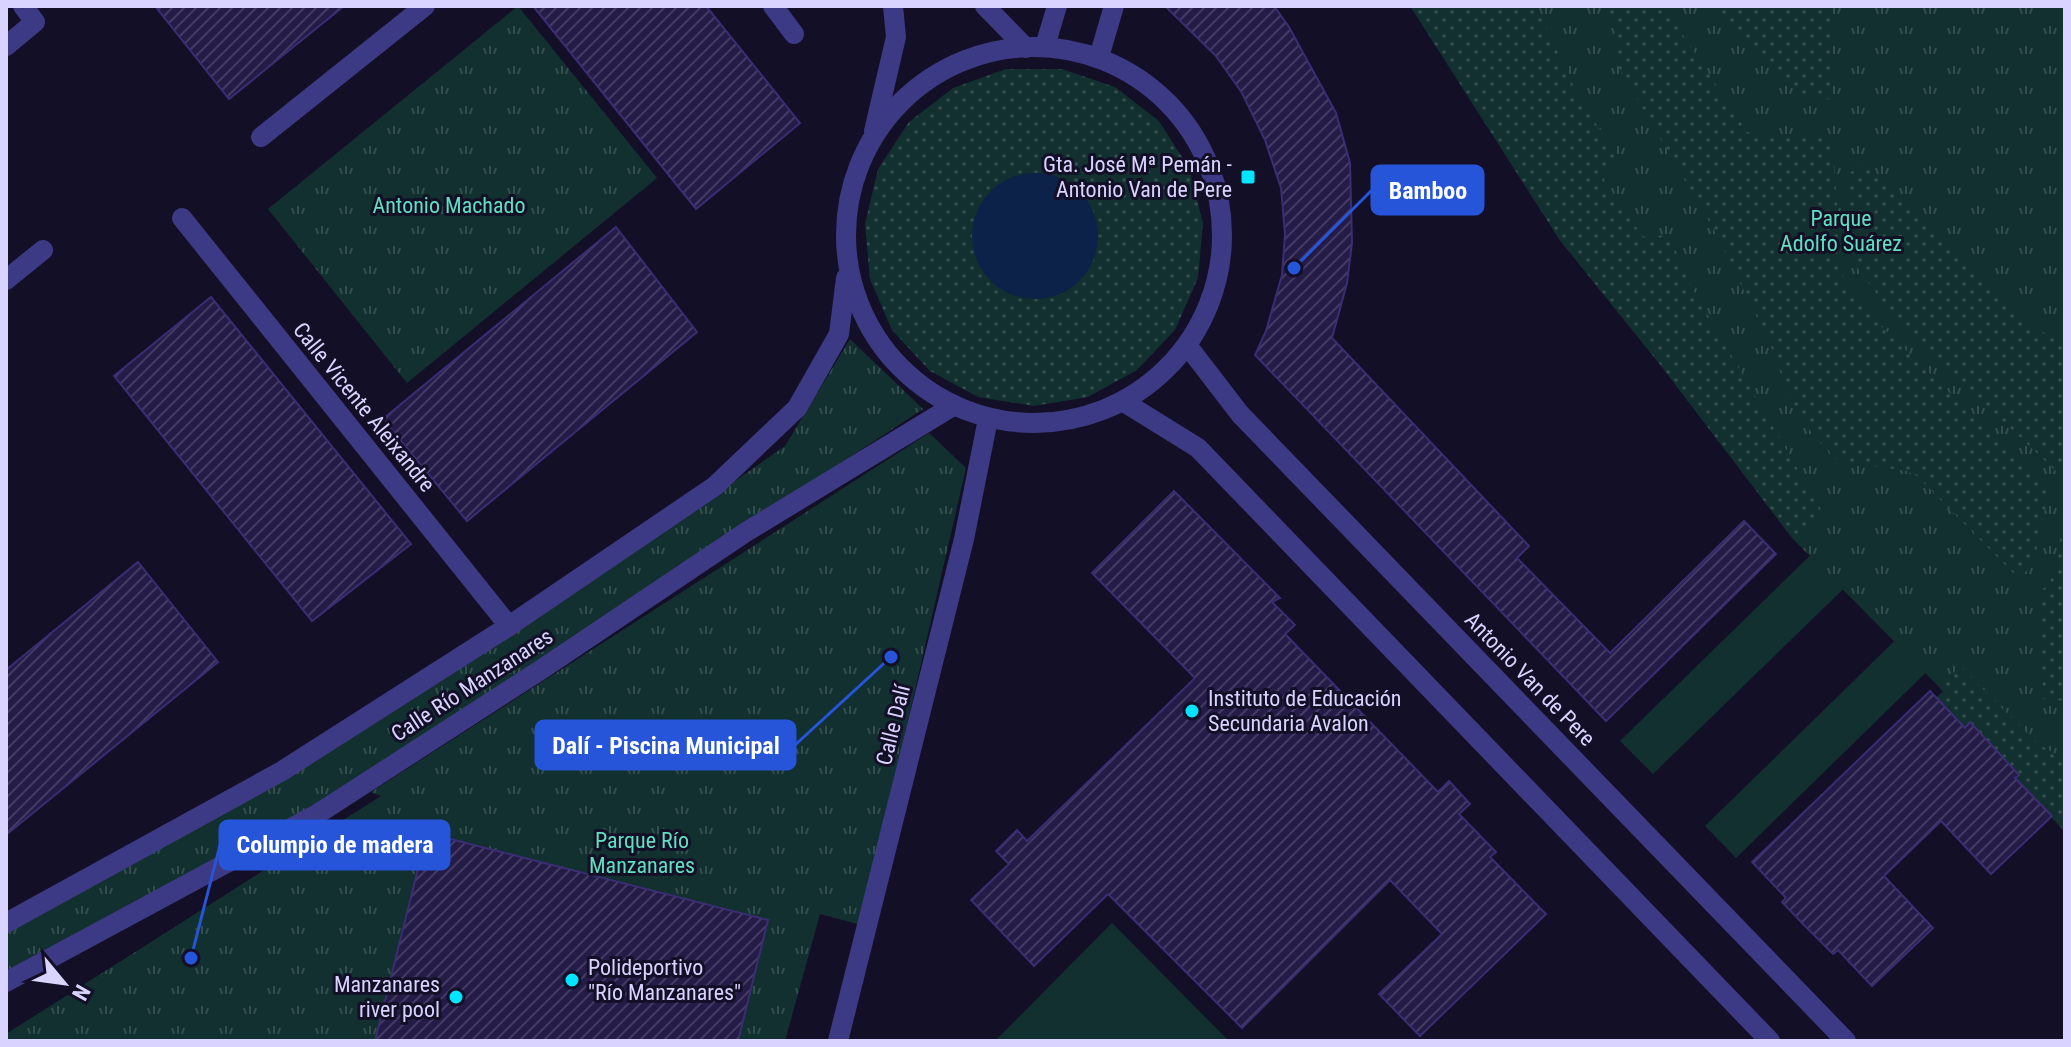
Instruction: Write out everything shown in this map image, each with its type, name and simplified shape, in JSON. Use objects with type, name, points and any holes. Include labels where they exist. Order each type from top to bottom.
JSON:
[{"type":"street","points":[[6,46],[35,22],[23,6]]},
{"type":"street","points":[[261,137],[425,6]]},
{"type":"street","points":[[773,6],[794,34]]},
{"type":"street","points":[[873,138],[896,37],[893,6]]},
{"type":"street","points":[[985,6],[1036,47]]},
{"type":"street","points":[[1036,47],[1057,6]]},
{"type":"street","points":[[1099,57],[1114,6]]},
{"type":"street","points":[[1036,47],[1099,57],[1146,83],[1180,115],[1202,149],[1217,184],[1222,222],[1222,260],[1212,299],[1187,345],[1155,380],[1124,402],[1072,420],[1026,424],[988,419],[953,406],[911,380],[881,346],[859,305],[848,266],[847,215],[855,175],[873,138],[911,91],[949,67],[997,50],[1036,47]]},
{"type":"street","name":"Calle Vicente Aleixandre","points":[[182,218],[509,626]]},
{"type":"street","points":[[6,280],[43,250]]},
{"type":"street","name":"Calle Río Manzanares","points":[[6,923],[282,771],[509,626],[715,486],[797,408],[839,334],[848,266]]},
{"type":"street","name":"Antonio Van de Pere","points":[[1187,345],[1240,414],[1846,1041]]},
{"type":"street","points":[[1124,402],[1198,448],[1770,1041]]},
{"type":"street","name":"Calle Río Manzanares","points":[[6,982],[319,813],[746,532],[953,406]]},
{"type":"street","name":"Calle Dalí","points":[[838,1041],[961,554],[988,419]]},
{"type":"green space","name":"Antonio Machado","points":[[518,6],[657,178],[407,383],[268,209]]},
{"type":"green space","points":[[1410,6],[1536,6],[1582,104],[1617,153],[1604,180],[1641,234],[1647,239],[1662,235],[1670,237],[1692,288],[1821,509],[1817,517],[1793,539],[1662,367],[1559,239]]},
{"type":"green space","name":"Parque Adolfo Suárez","points":[[1413,6],[2065,6],[2065,832],[2016,778],[2019,774],[1970,722],[1965,728],[1936,698],[1943,692],[1939,687],[1793,539],[1662,367],[1559,239],[1469,90]]},
{"type":"green space","points":[[1603,6],[1656,6],[1677,26],[1747,132],[1761,135],[1832,135],[1843,280],[1869,314],[2049,490],[2033,567],[2017,577],[1917,476],[1907,471],[1844,462],[1833,457],[1811,432],[1791,399],[1769,342],[1718,237],[1619,68],[1613,17]]},
{"type":"green space","points":[[1716,6],[1833,6],[1832,98],[1822,101],[1798,94]]},
{"type":"green space","points":[[1006,69],[1062,69],[1115,87],[1159,121],[1189,168],[1203,223],[1198,278],[1175,330],[1137,370],[1088,397],[1034,406],[978,397],[930,371],[892,330],[870,279],[865,224],[878,169],[909,122],[953,88]]},
{"type":"green space","points":[[1863,164],[2035,329],[2065,341],[2063,474],[2059,474],[1898,322],[1853,262],[1848,174]]},
{"type":"green space","points":[[850,339],[923,409],[347,788],[6,971],[6,924],[168,845],[275,783],[672,525],[785,446]]},
{"type":"green space","name":"Parque Río Manzanares","points":[[929,433],[966,468],[861,925],[820,914],[785,1041],[6,1041],[6,1034],[381,796],[371,792]]},
{"type":"green space","points":[[2065,518],[2065,701],[2043,699],[2039,594],[2050,583]]},
{"type":"green space","points":[[1831,535],[1864,569],[1653,774],[1620,741]]},
{"type":"green space","points":[[1916,620],[1947,652],[1736,858],[1705,826]]},
{"type":"green space","points":[[1960,666],[2038,744],[2065,759],[2065,832],[2016,778],[2019,774],[1970,722],[1965,728],[1936,698],[1943,692],[1939,687]]},
{"type":"green space","points":[[1112,923],[1229,1041],[995,1041]]},
{"type":"water","points":[[1035,173],[1059,177],[1080,191],[1094,212],[1098,236],[1094,260],[1080,281],[1059,295],[1035,299],[1011,295],[990,281],[976,260],[972,236],[976,212],[990,191],[1011,177]]},
{"type":"building","points":[[155,6],[344,6],[229,99]]},
{"type":"building","points":[[533,6],[706,6],[800,123],[696,209]]},
{"type":"building","points":[[1165,6],[1274,6],[1289,27],[1336,113],[1350,163],[1352,243],[1347,283],[1332,338],[1529,546],[1517,558],[1610,653],[1744,521],[1776,554],[1606,721],[1255,355],[1266,331],[1282,275],[1285,234],[1281,188],[1265,140],[1242,93],[1216,56]]},
{"type":"building","points":[[616,227],[697,332],[467,521],[383,419]]},
{"type":"building","points":[[211,297],[411,544],[312,621],[114,376]]},
{"type":"building","points":[[1174,491],[1280,598],[1272,602],[1295,625],[1285,634],[1438,792],[1449,781],[1470,804],[1459,814],[1496,852],[1490,857],[1546,914],[1420,1036],[1379,994],[1442,934],[1390,880],[1242,1028],[1108,894],[1034,966],[971,900],[1009,864],[996,851],[1017,830],[1027,841],[1195,678],[1092,573]]},
{"type":"building","points":[[138,562],[218,662],[6,835],[6,670]]},
{"type":"building","points":[[1930,691],[1965,728],[1970,722],[2019,775],[2015,778],[2052,816],[1991,874],[1941,821],[1884,876],[1933,928],[1872,986],[1838,950],[1833,954],[1804,925],[1782,902],[1786,898],[1752,862]]},
{"type":"building","name":"Polideportivo \"Río Manzanares\"","points":[[427,833],[768,920],[738,1041],[375,1041]]},
{"type":"place","name":"Gta. José Mª Pemán - Antonio Van de Pere","points":[[1248,177]]},
{"type":"place","name":"Bamboo","points":[[1294,268]]},
{"type":"place","name":"Dalí - Piscina Municipal","points":[[891,657]]},
{"type":"place","name":"Instituto de Educación Secundaria Avalon","points":[[1192,711]]},
{"type":"place","name":"Columpio de madera","points":[[191,958]]},
{"type":"place","name":"Polideportivo \"Río Manzanares\"","points":[[572,980]]},
{"type":"place","name":"Manzanares river pool","points":[[456,997]]}]
